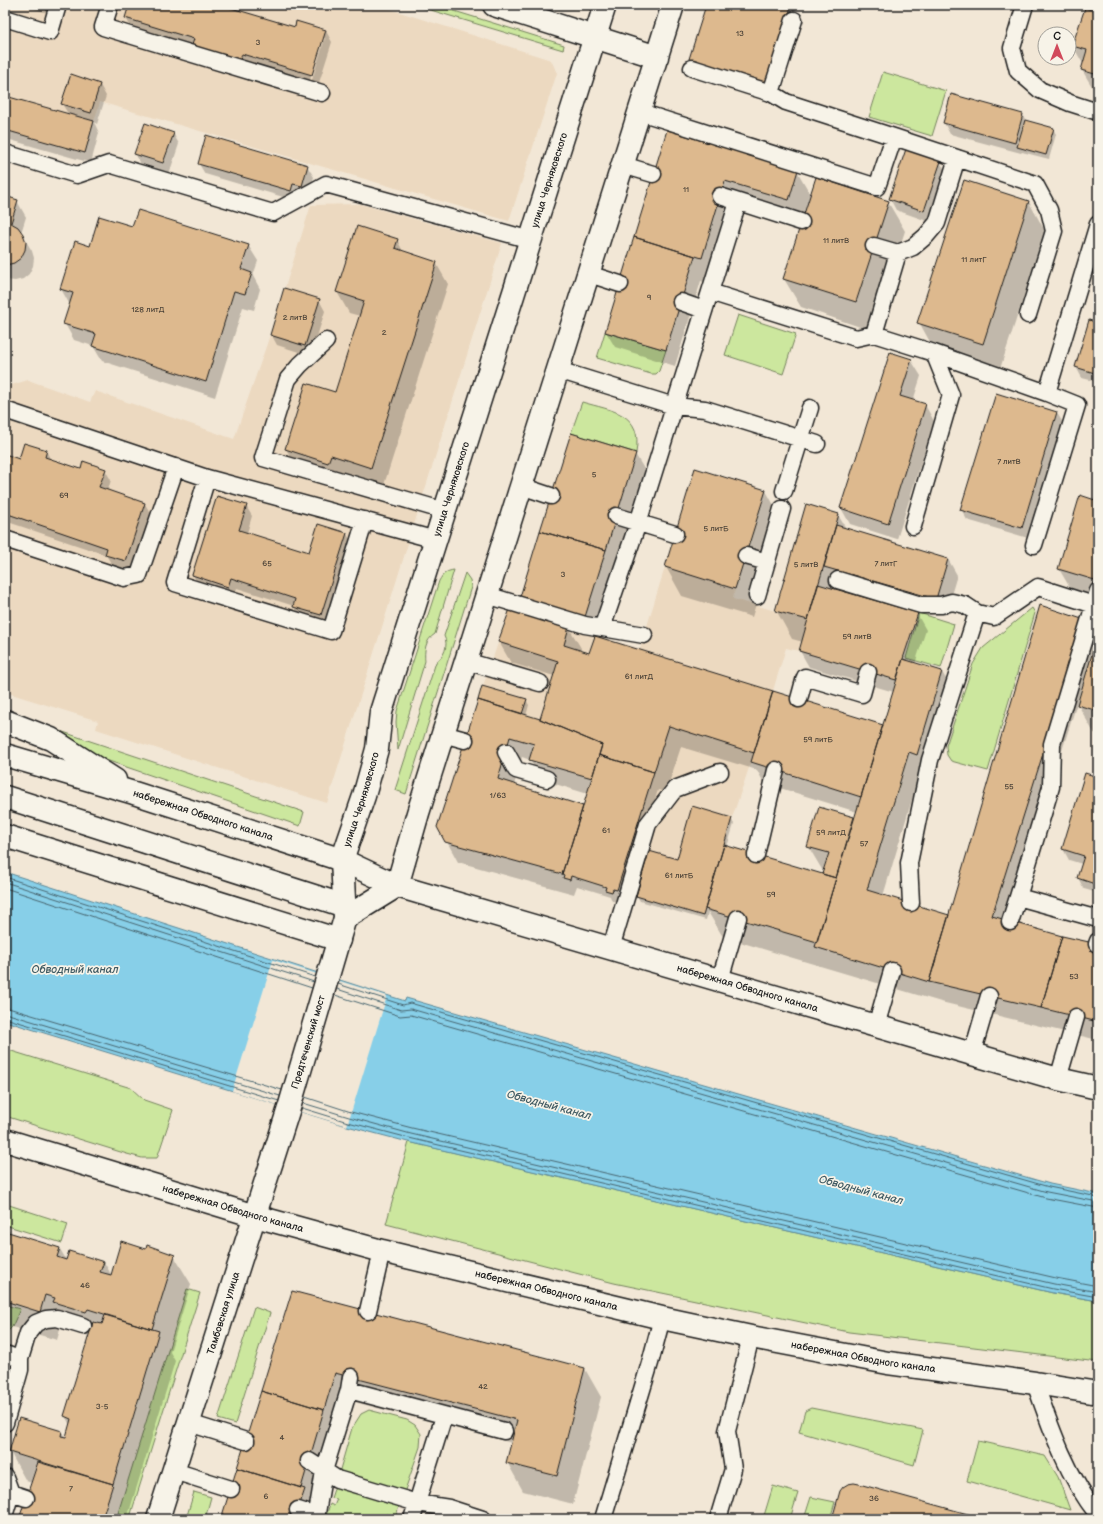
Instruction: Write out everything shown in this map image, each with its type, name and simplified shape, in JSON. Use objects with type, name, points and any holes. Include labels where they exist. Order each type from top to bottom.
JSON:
[{"type":"main road","points":[[494,5],[657,57]]},
{"type":"main road","name":"улица Черняховского","points":[[328,977],[339,940],[345,912],[342,860],[364,796],[377,750],[382,712],[605,5]]},
{"type":"main road","points":[[5,797],[345,912],[397,886],[418,813],[674,5]]},
{"type":"main road","points":[[5,721],[51,739],[134,793]]},
{"type":"main road","name":"набережная Обводного канала","points":[[5,756],[134,793],[342,860],[397,886],[1058,1079],[1098,1088]]},
{"type":"main road","points":[[5,836],[339,940]]},
{"type":"main road","name":"Предтеченский мост","points":[[288,1108],[328,977]]},
{"type":"main road","name":"Тамбовская улица","points":[[158,1519],[288,1108]]},
{"type":"main road","name":"набережная Обводного канала","points":[[5,1140],[255,1216],[382,1252],[662,1318],[751,1337],[888,1363],[1098,1393]]},
{"type":"lane","points":[[5,18],[50,32],[58,5]]},
{"type":"lane","points":[[110,5],[103,27],[322,93]]},
{"type":"lane","points":[[1024,5],[1012,48],[1018,71],[1040,90],[1070,103],[1098,112]]},
{"type":"lane","points":[[771,93],[794,20]]},
{"type":"lane","points":[[692,68],[771,93],[786,102],[1035,184],[1049,210],[1054,231],[1028,315]]},
{"type":"lane","points":[[640,112],[877,187],[894,137]]},
{"type":"lane","points":[[5,154],[76,175],[109,164],[273,213],[326,184],[531,240]]},
{"type":"lane","points":[[874,246],[898,253],[913,247],[926,236],[937,224],[957,158]]},
{"type":"lane","points":[[623,165],[653,174]]},
{"type":"lane","points":[[720,196],[801,222]]},
{"type":"lane","points":[[602,628],[638,523],[738,202]]},
{"type":"lane","points":[[1047,393],[1098,224]]},
{"type":"lane","points":[[874,334],[898,253]]},
{"type":"lane","points":[[589,274],[620,284]]},
{"type":"lane","points":[[710,292],[856,338],[874,334],[934,353],[1077,405],[1034,545]]},
{"type":"lane","points":[[681,302],[704,310]]},
{"type":"lane","points":[[326,341],[300,365],[288,379],[263,458],[445,512]]},
{"type":"lane","points":[[913,526],[951,395],[934,353]]},
{"type":"lane","points":[[558,370],[674,406],[705,409],[817,444]]},
{"type":"lane","points":[[784,491],[810,408]]},
{"type":"lane","points":[[5,410],[207,478],[436,540]]},
{"type":"lane","points":[[5,539],[124,578],[139,575],[176,467]]},
{"type":"lane","points":[[207,478],[175,583],[331,631],[365,520]]},
{"type":"lane","points":[[521,486],[551,496]]},
{"type":"lane","points":[[757,596],[782,509]]},
{"type":"lane","points":[[616,516],[675,534]]},
{"type":"lane","points":[[746,556],[767,562]]},
{"type":"lane","points":[[838,580],[889,600],[921,605],[941,605],[952,602],[964,605],[977,613],[994,617],[1038,588],[1096,598],[1052,744],[1051,788],[1010,922]]},
{"type":"lane","points":[[487,595],[584,625],[644,635]]},
{"type":"lane","points":[[911,903],[909,863],[930,760],[977,613]]},
{"type":"lane","points":[[466,661],[540,683]]},
{"type":"lane","points":[[799,698],[805,677],[862,694],[868,672]]},
{"type":"lane","points":[[443,734],[465,740]]},
{"type":"lane","points":[[506,752],[516,770],[547,779]]},
{"type":"lane","points":[[756,855],[776,770]]},
{"type":"lane","points":[[611,948],[648,824],[675,789],[720,772]]},
{"type":"lane","points":[[1018,897],[1098,919]]},
{"type":"lane","points":[[720,980],[738,918]]},
{"type":"lane","points":[[876,1026],[892,971]]},
{"type":"lane","points":[[972,1054],[989,996]]},
{"type":"lane","points":[[1058,1079],[1076,1017]]},
{"type":"lane","points":[[368,1311],[382,1252]]},
{"type":"lane","points":[[5,1423],[20,1370],[12,1356],[36,1323],[46,1319],[57,1318],[83,1326]]},
{"type":"lane","points":[[603,1519],[662,1318]]},
{"type":"lane","points":[[718,1519],[733,1469],[727,1431],[751,1337]]},
{"type":"lane","points":[[1035,1383],[1056,1441],[1087,1500],[1098,1515]]},
{"type":"lane","points":[[298,1510],[316,1517],[324,1471],[350,1384],[444,1416],[504,1431]]},
{"type":"lane","points":[[412,1519],[444,1416]]},
{"type":"lane","points":[[189,1423],[246,1441]]},
{"type":"lane","points":[[309,1461],[337,1479],[417,1503],[449,1508],[483,1519]]},
{"type":"lane","points":[[174,1471],[231,1490]]},
{"type":"lane","points":[[5,1477],[11,1493],[5,1513]]},
{"type":"lane","points":[[11,1493],[26,1498]]},
{"type":"shaded area","points":[[5,5],[377,5],[551,60],[557,73],[509,221],[100,102],[94,121],[9,97],[7,87],[5,86]]},
{"type":"shaded area","points":[[360,204],[502,243],[327,803],[96,729],[98,721],[5,692],[5,387],[28,380],[90,402],[95,391],[234,439],[270,335],[311,205]]},
{"type":"shaded area","points":[[665,567],[735,589],[733,599],[808,620],[799,651],[786,648],[732,818],[703,916],[636,896],[637,891],[619,885],[613,889],[612,892],[605,890],[606,887],[572,876],[570,880],[563,878],[564,875],[562,874],[602,745],[540,719],[478,700],[510,609],[640,649]]},
{"type":"green space","points":[[414,5],[435,5],[564,45],[563,50]]},
{"type":"green space","points":[[883,72],[946,91],[932,136],[869,117]]},
{"type":"green space","points":[[738,315],[796,334],[783,374],[725,355]]},
{"type":"green space","points":[[605,332],[666,350],[659,371],[656,374],[651,374],[597,358]]},
{"type":"green space","points":[[582,402],[614,411],[630,421],[635,429],[637,439],[636,453],[571,433]]},
{"type":"green space","points":[[454,570],[435,634],[429,639],[426,646],[425,661],[398,750],[396,722],[397,711],[439,581],[445,573]]},
{"type":"green space","points":[[465,573],[470,580],[471,587],[406,794],[395,790],[436,662],[443,654],[446,647],[444,636]]},
{"type":"green space","points":[[1032,608],[1035,613],[988,771],[951,761],[947,755],[946,746],[973,664],[983,648]]},
{"type":"green space","points":[[919,613],[954,624],[941,668],[906,658]]},
{"type":"green space","points":[[51,728],[304,812],[300,826],[94,756]]},
{"type":"green space","points":[[5,1049],[131,1088],[144,1100],[173,1110],[157,1158],[142,1158],[127,1154],[5,1116]]},
{"type":"green space","points":[[409,1142],[1053,1293],[1098,1301],[1098,1362],[849,1332],[614,1283],[386,1224]]},
{"type":"green space","points":[[6,1204],[68,1224],[62,1243],[5,1225]]},
{"type":"green space","points":[[187,1289],[200,1293],[130,1517],[118,1513]]},
{"type":"green space","points":[[5,1305],[20,1309],[12,1327],[5,1334]]},
{"type":"green space","points":[[254,1307],[270,1313],[235,1424],[218,1419]]},
{"type":"green space","points":[[811,1408],[923,1430],[914,1465],[799,1432],[805,1411]]},
{"type":"green space","points":[[369,1410],[407,1420],[415,1425],[421,1434],[420,1447],[404,1493],[339,1473],[352,1428],[361,1414]]},
{"type":"green space","points":[[978,1441],[1045,1456],[1058,1477],[1070,1510],[967,1481]]},
{"type":"green space","points":[[335,1486],[399,1506],[396,1516],[386,1514],[385,1519],[325,1519],[330,1504],[334,1506],[337,1499],[331,1498]]},
{"type":"green space","points":[[773,1486],[798,1493],[790,1519],[763,1519]]},
{"type":"green space","points":[[194,1492],[211,1497],[205,1519],[186,1519]]},
{"type":"green space","points":[[811,1497],[835,1502],[830,1519],[804,1519]]},
{"type":"water","name":"Обводный канал","points":[[5,872],[405,1001],[406,998],[1050,1184],[1098,1194],[1098,1301],[1053,1293],[408,1142],[347,1126],[5,1021]]},
{"type":"pier","points":[[273,960],[387,996],[347,1126],[232,1091]]},
{"type":"building","points":[[129,5],[221,5],[295,27],[296,21],[326,30],[312,75],[242,54],[240,60],[192,45],[194,39],[125,18]]},
{"type":"building","points":[[706,5],[784,5],[791,7],[767,83],[689,59]]},
{"type":"building","points":[[1085,8],[1098,12],[1098,75],[1081,70],[1087,50],[1077,47],[1077,31]]},
{"type":"building","points":[[71,74],[100,84],[91,113],[61,104]]},
{"type":"building","points":[[951,94],[1023,114],[1015,143],[943,123]]},
{"type":"building","points":[[9,97],[94,121],[85,153],[5,130],[5,109]]},
{"type":"building","points":[[1025,120],[1054,128],[1046,155],[1017,147]]},
{"type":"building","points":[[145,123],[174,133],[163,163],[134,154]]},
{"type":"building","points":[[667,130],[798,170],[789,200],[725,181],[702,258],[634,237]]},
{"type":"building","points":[[206,135],[308,165],[302,186],[293,184],[291,191],[198,164]]},
{"type":"building","points":[[906,149],[941,161],[924,211],[889,199]]},
{"type":"building","points":[[816,177],[889,201],[856,302],[783,279]]},
{"type":"building","points":[[964,180],[1029,201],[983,344],[917,323]]},
{"type":"building","points":[[5,196],[18,200],[11,223],[18,227],[26,242],[25,250],[21,258],[14,263],[6,265]]},
{"type":"building","points":[[138,210],[249,245],[241,269],[252,273],[245,294],[234,291],[206,382],[92,346],[96,334],[63,324],[73,293],[60,289],[75,241],[90,246],[99,216],[132,226]]},
{"type":"building","points":[[357,226],[398,239],[395,248],[437,262],[371,468],[331,455],[328,463],[285,449],[306,383],[335,392],[364,301],[336,292]]},
{"type":"building","points":[[634,237],[695,256],[666,350],[605,332]]},
{"type":"building","points":[[284,288],[320,299],[305,346],[270,335]]},
{"type":"building","points":[[1089,320],[1098,323],[1098,374],[1075,367]]},
{"type":"building","points":[[890,352],[912,359],[900,396],[926,404],[888,524],[840,508]]},
{"type":"building","points":[[996,393],[1057,412],[1022,528],[960,510]]},
{"type":"building","points":[[571,433],[636,453],[606,550],[540,531]]},
{"type":"building","points":[[24,443],[47,450],[45,457],[81,469],[83,461],[106,469],[99,487],[145,503],[126,561],[105,555],[107,548],[5,513],[5,454],[19,459]]},
{"type":"building","points":[[695,468],[766,490],[735,589],[665,567]]},
{"type":"building","points":[[1080,495],[1098,501],[1098,581],[1058,569]]},
{"type":"building","points":[[217,496],[247,505],[239,530],[309,552],[318,524],[347,533],[321,615],[293,607],[295,599],[231,578],[228,587],[192,575]]},
{"type":"building","points":[[806,504],[839,514],[808,620],[775,611]]},
{"type":"building","points":[[836,525],[948,559],[936,599],[824,567]]},
{"type":"building","points":[[540,531],[606,550],[585,617],[520,597]]},
{"type":"building","points":[[818,584],[918,613],[896,680],[799,651]]},
{"type":"building","points":[[1040,605],[1085,620],[992,916],[1062,936],[1041,1008],[929,982]]},
{"type":"building","points":[[510,609],[569,627],[564,645],[589,653],[595,636],[773,691],[754,753],[669,726],[654,772],[599,755],[602,745],[540,719],[558,661],[498,642]]},
{"type":"building","points":[[1098,634],[1098,711],[1077,705]]},
{"type":"building","points":[[903,659],[942,671],[917,755],[909,752],[867,890],[949,915],[929,982],[815,947]]},
{"type":"building","points":[[482,686],[527,699],[522,714],[478,700]]},
{"type":"building","points":[[773,691],[883,725],[861,797],[751,762]]},
{"type":"building","points":[[478,700],[540,719],[602,745],[592,778],[529,760],[534,744],[510,737],[498,779],[583,806],[562,874],[445,842],[437,827]]},
{"type":"building","points":[[599,755],[654,772],[617,890],[613,889],[612,892],[605,890],[606,887],[571,876],[570,880],[563,878],[564,875],[562,874]]},
{"type":"building","points":[[1085,773],[1098,777],[1098,885],[1077,878],[1084,856],[1062,849]]},
{"type":"building","points":[[692,806],[732,818],[703,916],[636,896],[649,851],[677,859]]},
{"type":"building","points":[[819,807],[854,817],[836,878],[822,874],[829,853],[807,847]]},
{"type":"building","points":[[724,845],[836,878],[817,942],[705,909]]},
{"type":"building","points":[[1062,936],[1098,944],[1098,1022],[1041,1008]]},
{"type":"building","points":[[5,1231],[60,1248],[57,1257],[66,1260],[69,1251],[104,1262],[100,1272],[111,1275],[121,1241],[146,1249],[147,1245],[175,1255],[152,1329],[88,1309],[86,1312],[53,1302],[55,1298],[45,1295],[40,1312],[5,1301]]},
{"type":"building","points":[[292,1291],[585,1368],[557,1476],[506,1463],[517,1420],[335,1373],[324,1410],[261,1391]]},
{"type":"building","points":[[105,1315],[159,1331],[113,1484],[9,1452],[19,1418],[62,1431],[61,1436],[66,1437],[71,1419],[64,1416],[93,1322],[102,1324]]},
{"type":"building","points":[[261,1391],[324,1410],[301,1488],[237,1468]]},
{"type":"building","points":[[38,1462],[113,1484],[102,1519],[19,1519]]},
{"type":"building","points":[[237,1468],[305,1489],[295,1519],[221,1519]]},
{"type":"building","points":[[854,1483],[986,1519],[832,1519],[840,1491],[848,1484]]}]
